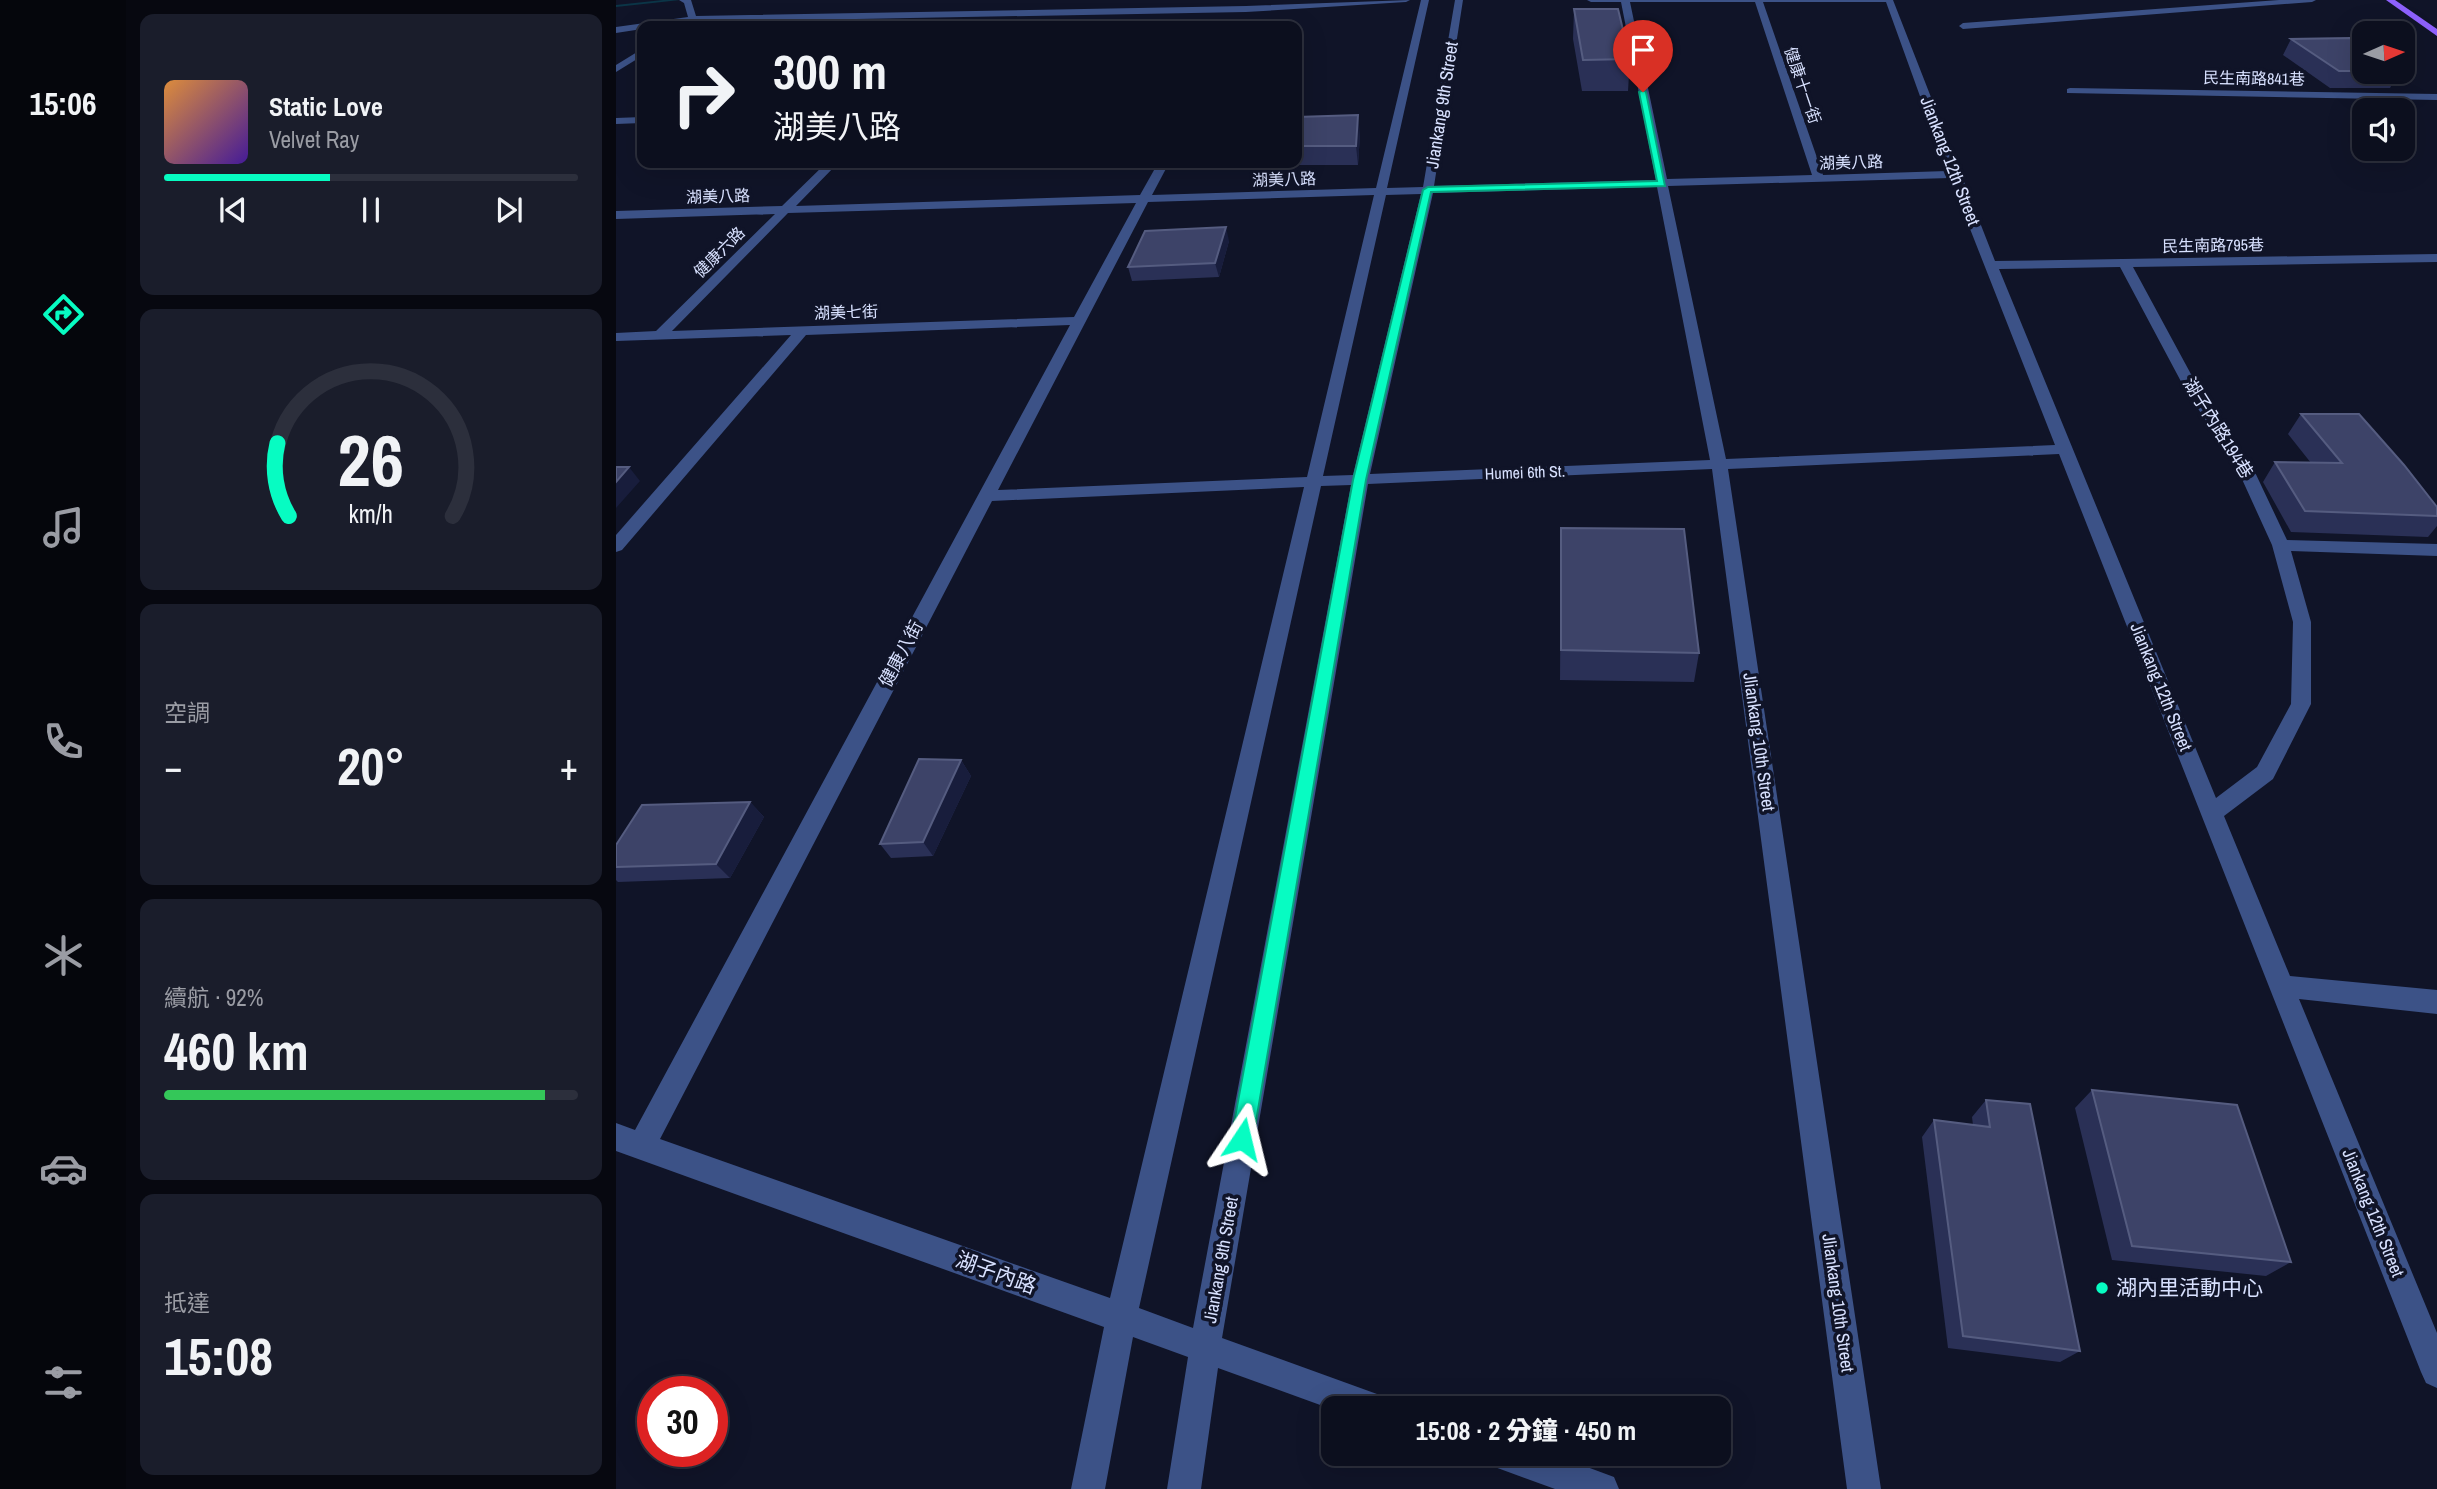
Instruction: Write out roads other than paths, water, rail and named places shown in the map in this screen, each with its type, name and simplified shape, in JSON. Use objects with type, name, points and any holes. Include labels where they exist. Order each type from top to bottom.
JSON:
[{"type":"main road","points":[[2390,0],[2437,33]]},
{"type":"street","points":[[684,0],[688,2],[693,19]]},
{"type":"street","points":[[974,21],[995,0]]},
{"type":"street","points":[[1243,13],[1250,0]]},
{"type":"street","points":[[679,21],[839,16],[1243,13],[1406,0]]},
{"type":"street","points":[[1088,1489],[1121,1318],[1425,0]]},
{"type":"street","name":"Jiankang 9th Street","points":[[1184,1489],[1205,1348],[1360,480],[1428,190],[1459,0]]},
{"type":"street","points":[[1591,0],[1889,0]]},
{"type":"street","name":"Jliankang 10th Street","points":[[1625,0],[1719,464],[1864,1489]]},
{"type":"street","name":"健康十一街","points":[[1758,0],[1819,179]]},
{"type":"street","name":"Jiankang 12th Street","points":[[1889,0],[1954,174],[2437,1372]]},
{"type":"street","points":[[1963,26],[2312,0]]},
{"type":"street","points":[[839,16],[850,8]]},
{"type":"street","points":[[616,30],[637,27]]},
{"type":"street","points":[[616,69],[637,55]]},
{"type":"street","name":"民生南路841巷","points":[[2070,91],[2437,97]]},
{"type":"street","points":[[616,121],[637,120]]},
{"type":"street","name":"健康六路","points":[[659,336],[827,168]]},
{"type":"street","name":"健康八街","points":[[628,1142],[984,496],[1160,168]]},
{"type":"street","name":"湖美八路","points":[[616,215],[1954,174]]},
{"type":"street","name":"民生南路795巷","points":[[1991,265],[2437,258]]},
{"type":"street","name":"湖子內路194巷","points":[[2125,264],[2192,389],[2244,466],[2281,545],[2302,622],[2301,704],[2265,773],[2212,813]]},
{"type":"street","name":"湖美七街","points":[[616,337],[1078,321]]},
{"type":"street","points":[[616,546],[802,331]]},
{"type":"street","name":"Humei 6th St.","points":[[984,496],[2066,449]]},
{"type":"street","points":[[2281,545],[2437,550]]},
{"type":"street","points":[[2281,986],[2437,1002]]},
{"type":"street","name":"湖子內路","points":[[628,1142],[1340,1396]]},
{"type":"street","points":[[1538,1466],[1602,1489]]},
{"type":"waterway","points":[[616,6],[678,0]]},
{"type":"place","name":"湖內里活動中心","points":[[2102,1288]]}]
